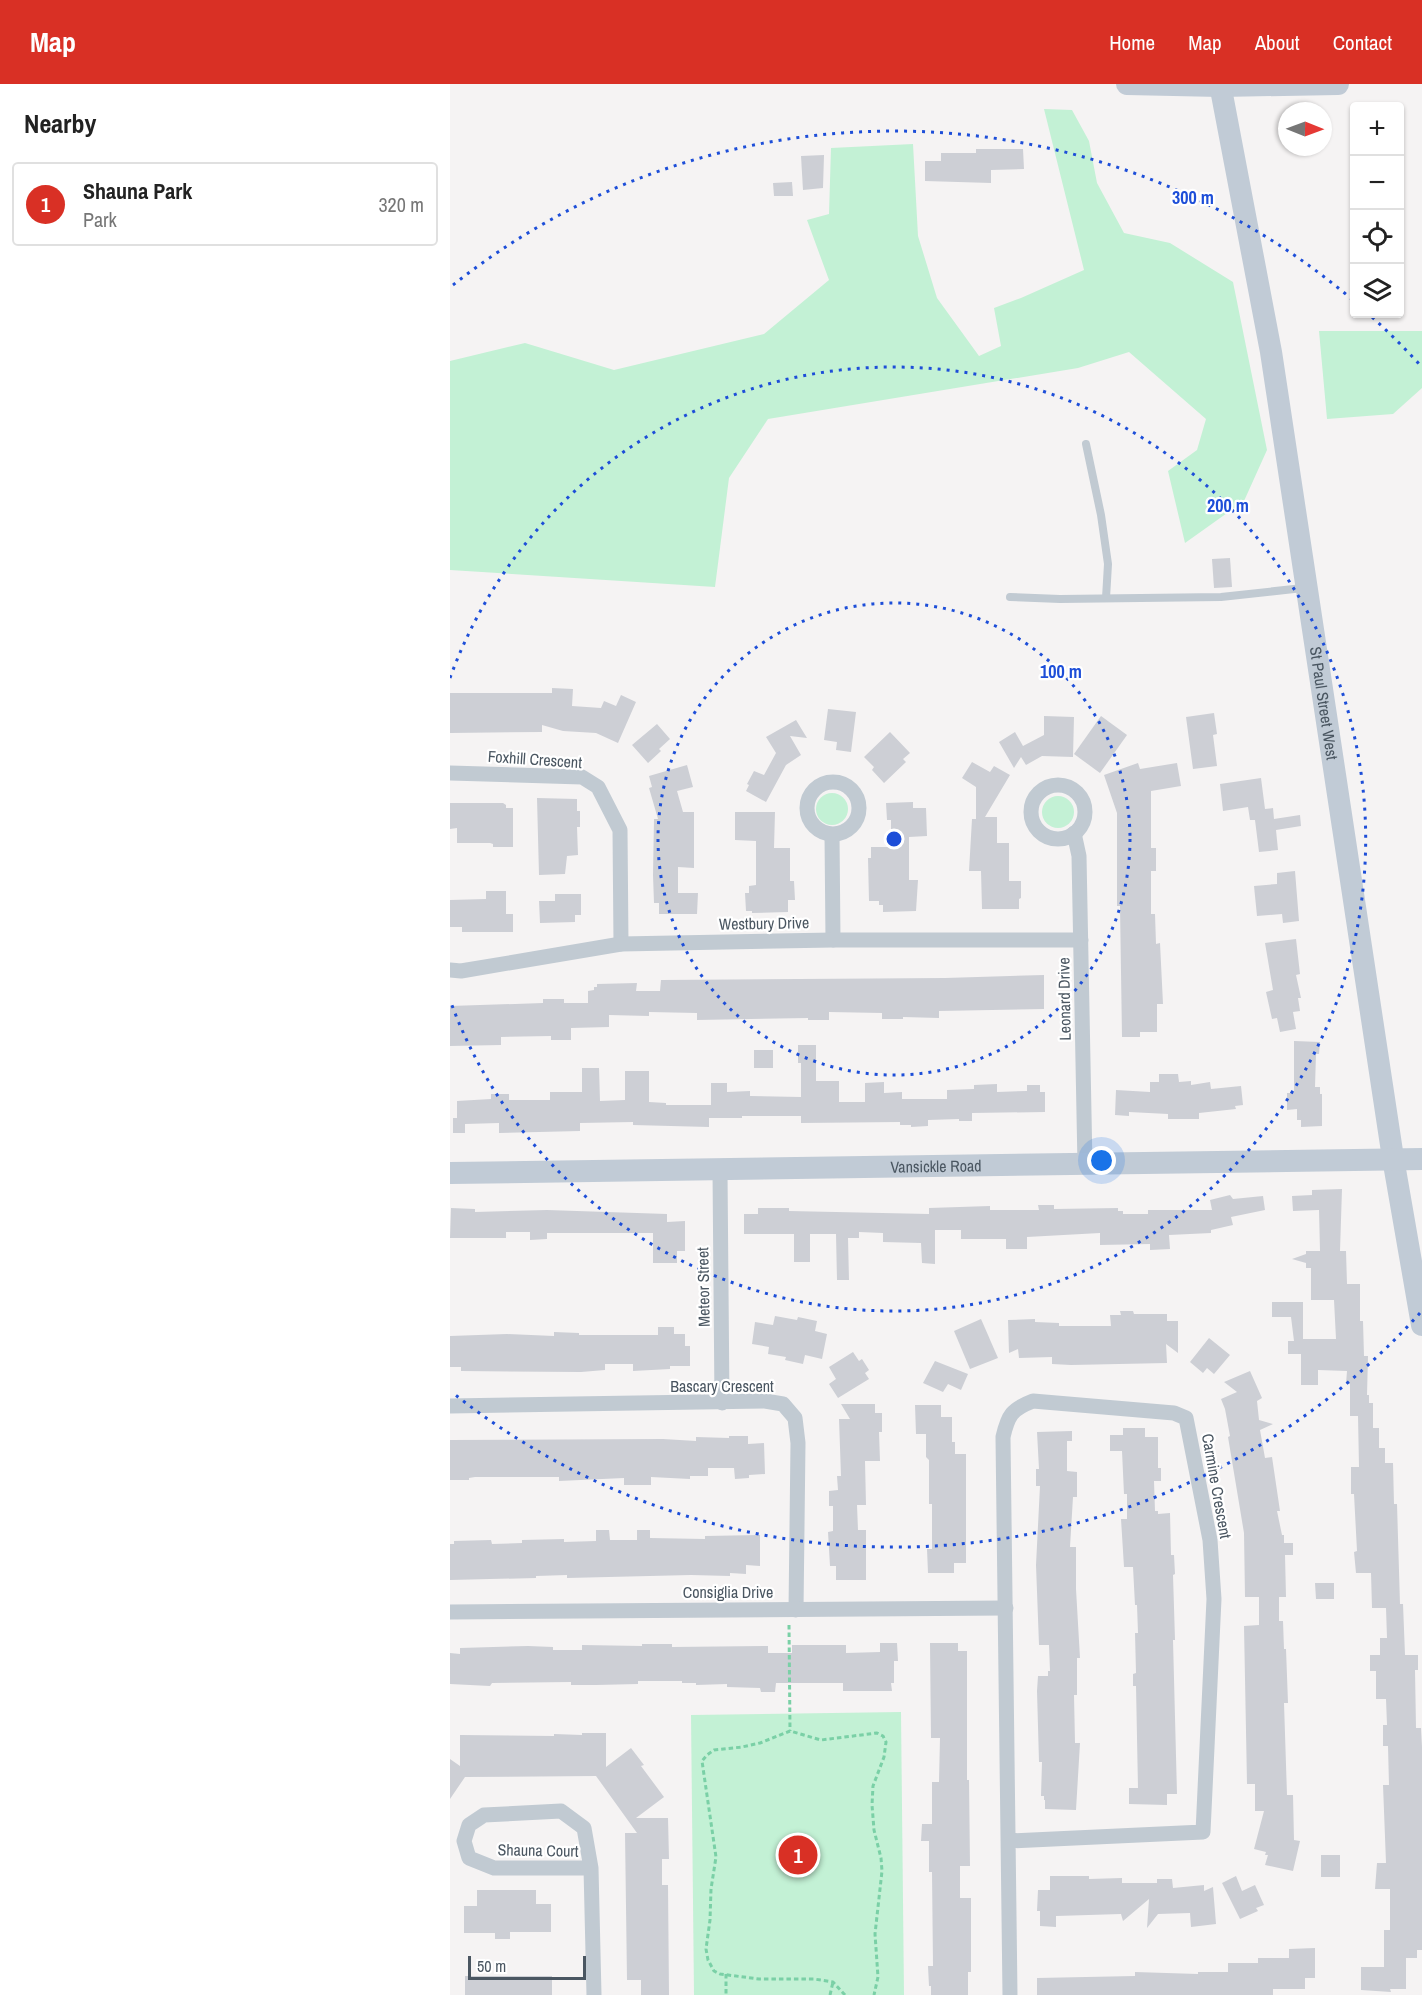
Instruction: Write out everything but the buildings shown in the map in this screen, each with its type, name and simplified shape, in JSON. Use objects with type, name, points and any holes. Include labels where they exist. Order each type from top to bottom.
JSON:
[{"type":"main road","points":[[1127,84],[1338,84]]},
{"type":"main road","name":"St Paul Street West","points":[[1220,85],[1271,352],[1393,1158],[1422,1325]]},
{"type":"main road","name":"Vansickle Road","points":[[450,1173],[1422,1158]]},
{"type":"street","name":"Foxhill Crescent","points":[[450,773],[582,777],[598,787],[620,830],[621,944]]},
{"type":"street","name":"Leonard Drive","points":[[1074,834],[1079,856],[1085,1165]]},
{"type":"street","points":[[832,835],[833,940]]},
{"type":"street","name":"Westbury Drive","points":[[450,970],[461,971],[621,944],[833,940],[1081,940]]},
{"type":"street","name":"Meteor Street","points":[[720,1170],[722,1403]]},
{"type":"street","name":"Bascary Crescent","points":[[450,1406],[765,1401],[783,1404],[795,1418],[798,1443],[792,1610]]},
{"type":"street","name":"Carmine Crescent","points":[[1009,1841],[1203,1832],[1214,1599],[1210,1540],[1186,1418],[1174,1413],[1033,1401],[1016,1407],[1006,1421],[1003,1437],[1010,1995]]},
{"type":"street","name":"Consiglia Drive","points":[[450,1612],[1006,1608]]},
{"type":"street","name":"Shauna Court","points":[[591,1868],[494,1868],[469,1858],[464,1841],[469,1825],[484,1815],[561,1811],[584,1828],[591,1868],[594,1995]]},
{"type":"lane","points":[[1086,444],[1101,514],[1108,564],[1106,598]]},
{"type":"lane","points":[[1010,597],[1221,597],[1308,587]]},
{"type":"path","points":[[790,1731],[792,1610]]},
{"type":"path","points":[[845,1995],[832,1982],[814,1978],[759,1979],[726,1974],[714,1971],[708,1960],[706,1949],[711,1889],[717,1857],[702,1761],[714,1750],[760,1743],[790,1731],[821,1740],[877,1733],[883,1736],[886,1742],[884,1756],[873,1786],[872,1796],[874,1830],[882,1871],[875,1934],[879,1977],[874,1995]]},
{"type":"path","points":[[726,1974],[726,1995]]},
{"type":"path","points":[[830,1995],[832,1982]]},
{"type":"green space","points":[[1044,109],[1072,110],[1089,141],[1097,183],[1124,233],[1170,243],[1233,282],[1267,450],[1244,501],[1185,543],[1168,471],[1197,450],[1206,419],[1129,352],[1078,368],[768,419],[729,478],[715,587],[450,570],[450,361],[525,343],[614,370],[764,334],[829,280],[807,220],[829,214],[831,148],[913,144],[918,236],[937,298],[979,356],[1001,346],[994,308],[1084,270]]},
{"type":"green space","points":[[1319,331],[1422,331],[1422,388],[1393,414],[1327,419]]},
{"type":"green space","points":[[832,793],[843,798],[848,809],[843,820],[832,825],[821,820],[816,809],[821,798]]},
{"type":"green space","points":[[1058,796],[1069,801],[1074,812],[1069,823],[1058,828],[1047,823],[1042,812],[1047,801]]},
{"type":"green space","points":[[901,1712],[904,1995],[694,1995],[691,1715]]},
{"type":"place","name":"Shauna Park","points":[[798,1855]]}]
